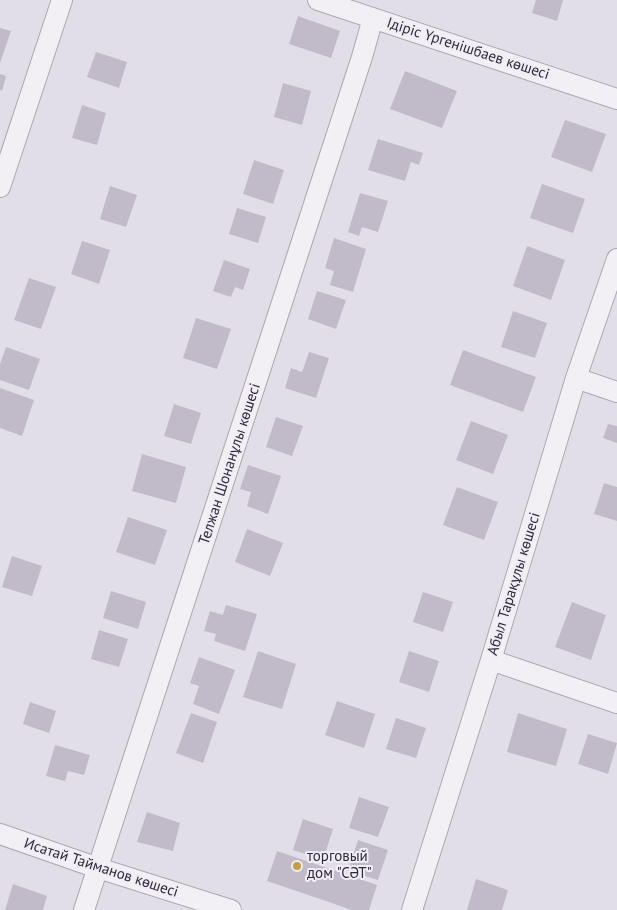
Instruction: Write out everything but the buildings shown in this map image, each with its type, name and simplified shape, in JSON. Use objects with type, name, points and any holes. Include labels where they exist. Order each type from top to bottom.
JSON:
[{"type":"street","points":[[0,187],[62,0]]},
{"type":"street","name":"Ідіріс Үргенішбаев көшесі","points":[[318,0],[617,99]]},
{"type":"street","name":"Телжан Шонанұлы көшесі","points":[[84,910],[359,67],[373,18]]},
{"type":"street","name":"Абыл Тарақұлы көшесі","points":[[412,910],[491,660],[576,378],[617,259]]},
{"type":"street","points":[[576,378],[617,392]]},
{"type":"street","points":[[491,660],[617,703]]},
{"type":"street","name":"Исатай Тайманов көшесі","points":[[0,834],[98,868],[231,910]]},
{"type":"place","name":"торговый дом \"СӘТ\"","points":[[297,866]]}]
